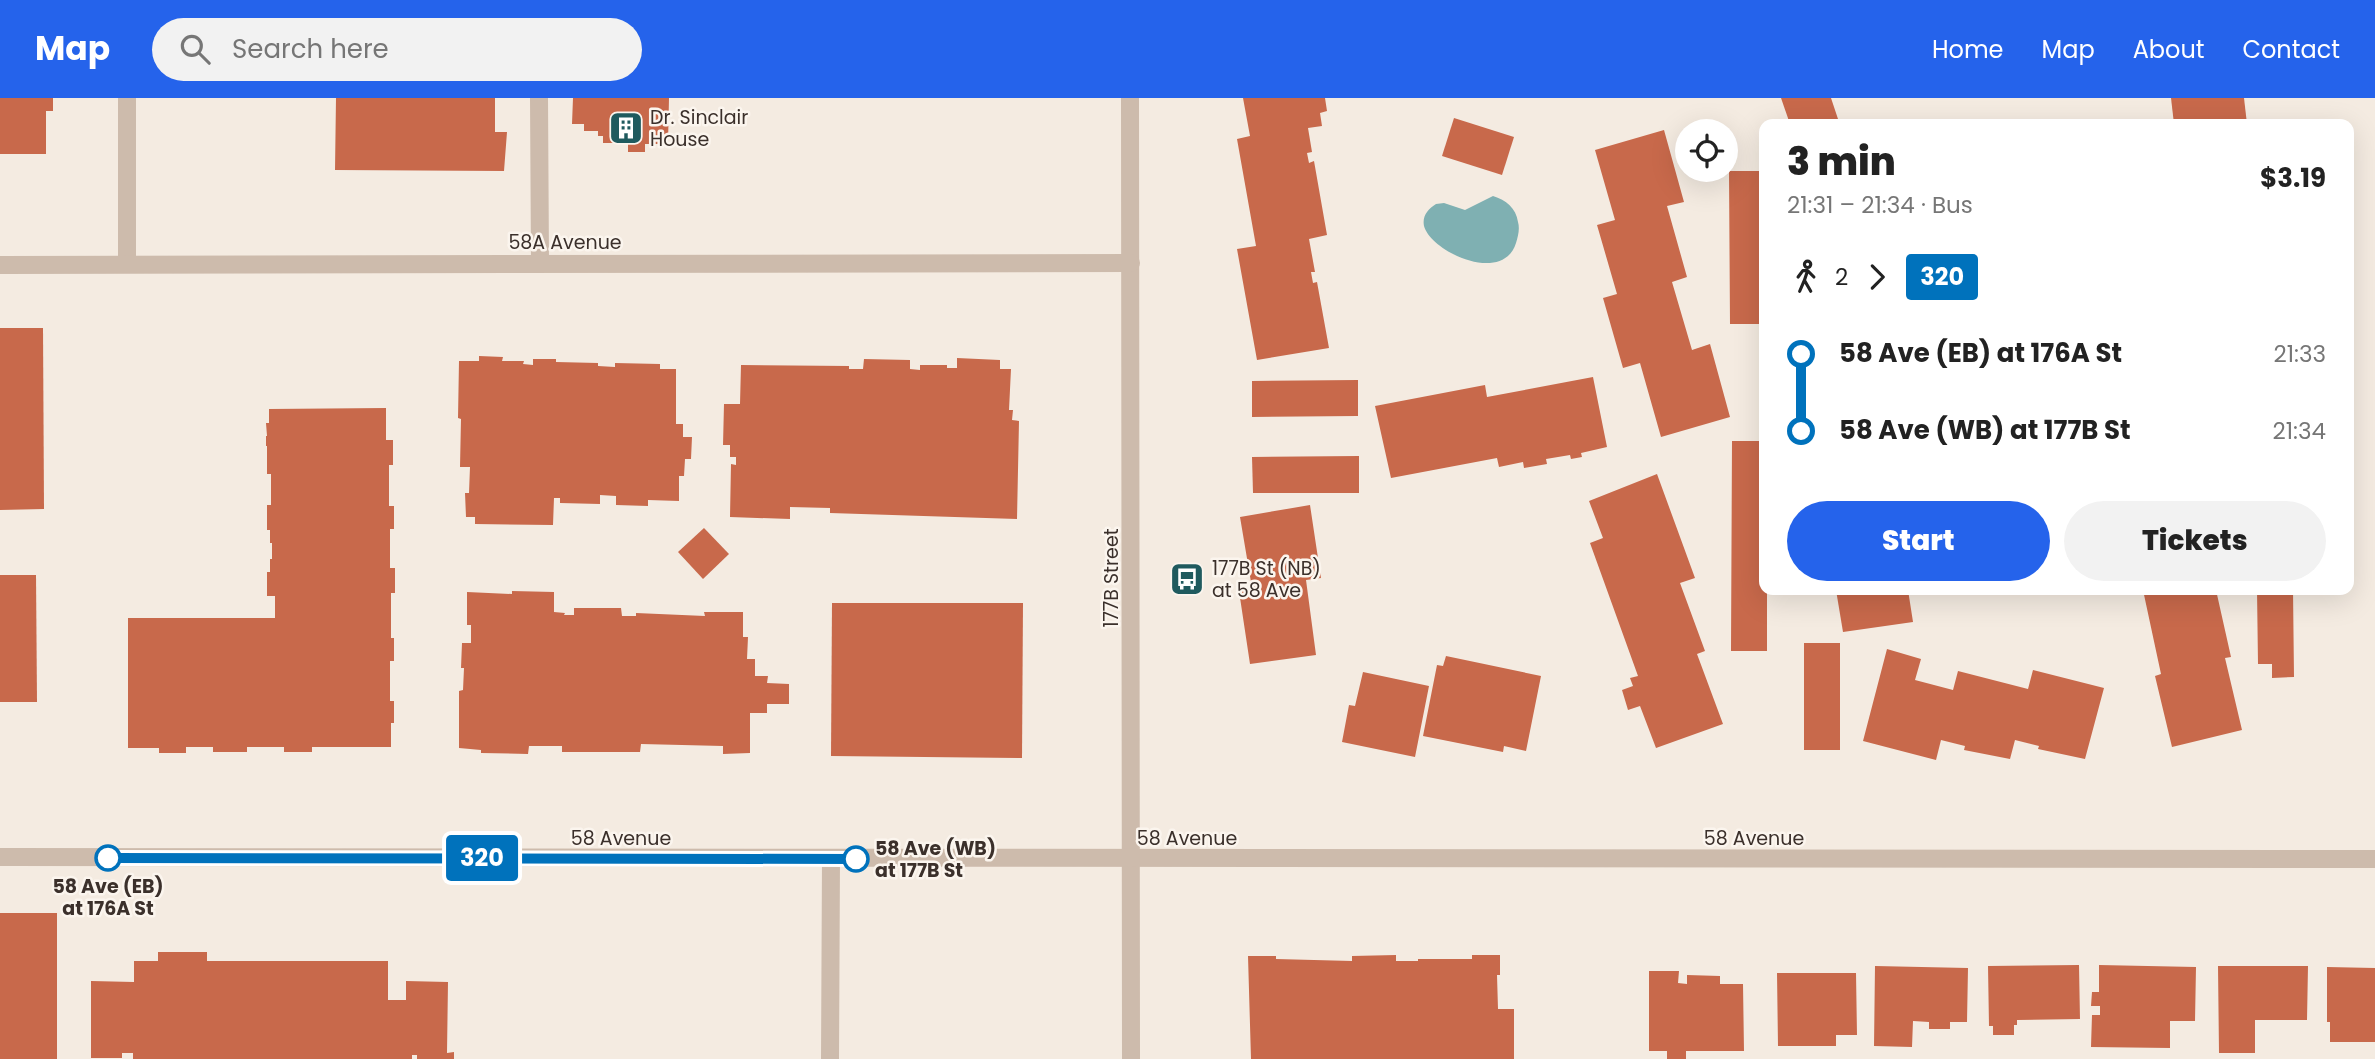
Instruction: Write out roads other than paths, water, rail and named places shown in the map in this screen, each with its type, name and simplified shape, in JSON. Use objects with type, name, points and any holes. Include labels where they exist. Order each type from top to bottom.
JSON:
[{"type":"street","points":[[127,98],[127,264]]},
{"type":"street","points":[[539,98],[540,263]]},
{"type":"street","name":"177B Street","points":[[1130,98],[1132,1059]]},
{"type":"street","name":"58A Avenue","points":[[0,265],[1130,263]]},
{"type":"street","name":"58 Avenue","points":[[0,857],[2375,859]]},
{"type":"street","points":[[830,1059],[831,859]]},
{"type":"water","points":[[1493,196],[1506,202],[1517,217],[1518,235],[1509,255],[1497,262],[1468,260],[1440,246],[1429,236],[1424,219],[1430,208],[1436,204],[1444,203],[1465,210]]},
{"type":"place","name":"Dr. Sinclair House","points":[[626,128]]},
{"type":"place","name":"177B St (NB) at 58 Ave","points":[[1187,579]]},
{"type":"place","name":"58 Ave (EB) at 176A St","points":[[108,858]]},
{"type":"place","name":"58 Ave (WB) at 177B St","points":[[856,859]]}]
